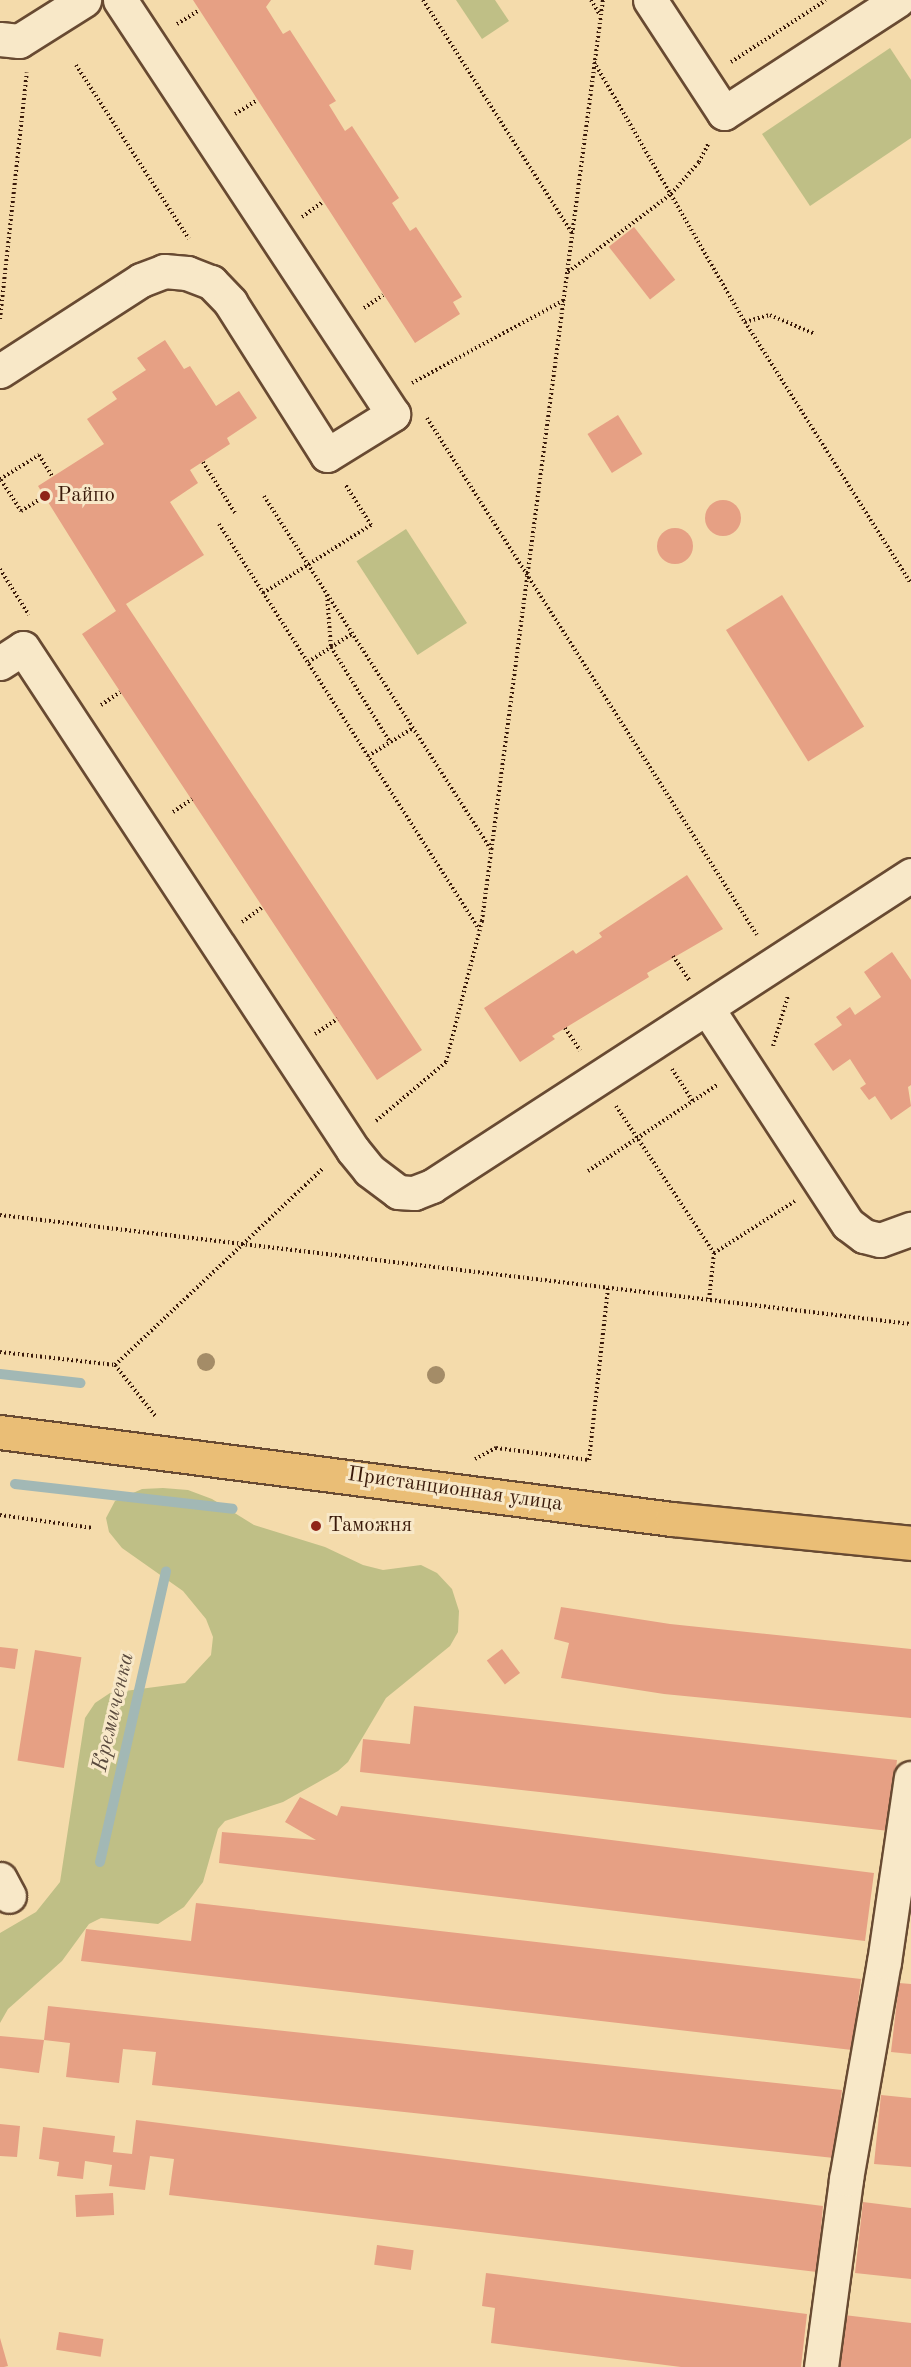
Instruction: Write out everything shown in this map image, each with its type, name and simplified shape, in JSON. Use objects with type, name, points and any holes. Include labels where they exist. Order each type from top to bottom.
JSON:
[{"type":"main road","name":"Пристанционная улица","points":[[0,1432],[672,1519],[911,1543]]},
{"type":"lane","points":[[15,36],[84,0]]},
{"type":"lane","points":[[0,371],[141,279],[165,271],[187,273],[211,282],[230,302],[327,455],[393,414],[120,0]]},
{"type":"lane","points":[[650,0],[724,113],[898,0]]},
{"type":"lane","points":[[0,663],[23,648],[349,1144],[384,1184],[398,1192],[414,1193],[432,1186],[592,1069],[700,999],[775,963],[911,875]]},
{"type":"lane","points":[[700,999],[848,1224],[864,1236],[880,1240],[911,1229]]},
{"type":"lane","points":[[821,2367],[846,2179],[884,1962],[911,1778]]},
{"type":"path","points":[[423,0],[573,234]]},
{"type":"path","points":[[591,0],[601,15]]},
{"type":"path","points":[[0,1352],[115,1365],[349,1144],[446,1062],[479,929],[491,849],[529,577],[593,60],[603,0]]},
{"type":"path","points":[[723,67],[826,0]]},
{"type":"path","points":[[177,24],[199,10]]},
{"type":"path","points":[[172,16],[184,34]]},
{"type":"path","points":[[0,319],[15,36]]},
{"type":"path","points":[[593,60],[745,322],[911,584]]},
{"type":"path","points":[[76,65],[192,243]]},
{"type":"path","points":[[235,114],[257,100]]},
{"type":"path","points":[[228,105],[241,124]]},
{"type":"path","points":[[568,272],[671,194],[699,162],[724,113]]},
{"type":"path","points":[[300,218],[323,202]]},
{"type":"path","points":[[294,208],[306,227]]},
{"type":"path","points":[[365,320],[359,310],[383,296]]},
{"type":"path","points":[[407,386],[564,300]]},
{"type":"path","points":[[745,322],[770,315],[815,334]]},
{"type":"path","points":[[426,416],[775,963]]},
{"type":"path","points":[[45,496],[21,511],[1,479],[39,455],[52,477]]},
{"type":"path","points":[[263,593],[371,525],[327,455]]},
{"type":"path","points":[[203,462],[236,513]]},
{"type":"path","points":[[264,496],[491,849]]},
{"type":"path","points":[[219,524],[479,929]]},
{"type":"path","points":[[0,569],[30,617]]},
{"type":"path","points":[[327,594],[331,647],[390,742]]},
{"type":"path","points":[[308,662],[353,633]]},
{"type":"path","points":[[92,712],[120,692]]},
{"type":"path","points":[[368,756],[413,728]]},
{"type":"path","points":[[170,815],[192,799]]},
{"type":"path","points":[[233,928],[263,907]]},
{"type":"path","points":[[673,956],[700,999]]},
{"type":"path","points":[[306,1040],[337,1019]]},
{"type":"path","points":[[565,1028],[714,1253],[709,1300]]},
{"type":"path","points":[[0,1215],[911,1324]]},
{"type":"path","points":[[496,1448],[589,1460],[608,1288]]},
{"type":"path","points":[[0,1515],[93,1528]]},
{"type":"green space","points":[[456,0],[495,0],[509,21],[482,39]]},
{"type":"green space","points":[[890,48],[911,80],[911,138],[810,206],[762,134]]},
{"type":"green space","points":[[406,529],[467,623],[418,655],[357,561]]},
{"type":"green space","points":[[142,1489],[188,1490],[212,1499],[254,1525],[325,1547],[363,1565],[383,1570],[421,1565],[437,1573],[452,1589],[459,1611],[458,1632],[450,1646],[386,1698],[348,1762],[338,1771],[283,1802],[225,1821],[218,1829],[203,1882],[184,1907],[158,1924],[101,1918],[89,1924],[62,1961],[8,2009],[0,2023],[0,1933],[36,1912],[60,1882],[85,1718],[95,1703],[110,1693],[185,1683],[211,1655],[213,1637],[206,1619],[183,1591],[122,1548],[109,1532],[106,1518],[115,1501]]},
{"type":"building","points":[[193,0],[271,0],[266,7],[283,34],[290,30],[336,101],[329,105],[345,131],[352,126],[399,198],[392,203],[410,231],[416,227],[462,297],[453,302],[460,314],[415,343]]},
{"type":"building","points":[[634,227],[675,280],[650,299],[609,247]]},
{"type":"building","points":[[165,340],[184,369],[190,366],[216,406],[239,391],[257,418],[227,438],[230,444],[190,470],[198,483],[170,502],[204,555],[126,604],[422,1050],[377,1080],[82,634],[116,611],[38,486],[104,444],[87,419],[117,399],[112,392],[146,370],[137,358]]},
{"type":"building","points":[[618,415],[642,454],[612,473],[587,434]]},
{"type":"building","points":[[723,500],[736,505],[741,518],[736,531],[723,536],[710,531],[705,518],[710,505]]},
{"type":"building","points":[[675,528],[688,533],[693,546],[688,559],[675,564],[662,559],[657,546],[662,533]]},
{"type":"building","points":[[782,595],[864,726],[808,761],[726,630]]},
{"type":"building","points":[[687,875],[723,929],[647,973],[649,977],[552,1036],[555,1039],[520,1062],[484,1008],[573,950],[576,954],[602,937],[599,933]]},
{"type":"building","points":[[892,952],[911,980],[911,1085],[908,1087],[911,1106],[891,1120],[875,1096],[869,1100],[860,1088],[866,1084],[850,1059],[833,1071],[814,1044],[842,1025],[836,1017],[850,1007],[855,1015],[881,997],[864,972]]},
{"type":"building","points":[[561,1607],[670,1624],[911,1649],[911,1718],[664,1694],[561,1678],[569,1643],[554,1639]]},
{"type":"building","points":[[0,1647],[18,1649],[15,1669],[0,1667]]},
{"type":"building","points":[[502,1649],[520,1673],[505,1684],[487,1660]]},
{"type":"building","points":[[35,1650],[81,1657],[64,1768],[17,1761]]},
{"type":"building","points":[[414,1706],[897,1760],[889,1831],[360,1772],[363,1739],[410,1744]]},
{"type":"building","points":[[300,1797],[337,1816],[341,1806],[874,1873],[865,1941],[219,1863],[222,1832],[316,1840],[285,1822]]},
{"type":"building","points":[[196,1903],[861,1979],[852,2050],[81,1961],[86,1929],[191,1941]]},
{"type":"building","points":[[899,1983],[911,1984],[911,2054],[891,2052]]},
{"type":"building","points":[[48,2006],[842,2090],[834,2158],[152,2085],[156,2052],[123,2049],[119,2083],[66,2077],[70,2043],[44,2040]]},
{"type":"building","points":[[0,2036],[44,2040],[39,2073],[0,2068]]},
{"type":"building","points":[[881,2095],[911,2098],[911,2167],[874,2164]]},
{"type":"building","points":[[136,2120],[823,2206],[817,2272],[169,2195],[174,2159],[150,2156],[145,2190],[109,2186],[112,2165],[85,2161],[83,2179],[57,2176],[59,2162],[39,2159],[43,2127],[115,2136],[113,2152],[132,2154]]},
{"type":"building","points":[[0,2124],[20,2126],[17,2157],[0,2156]]},
{"type":"building","points":[[113,2193],[114,2215],[76,2217],[75,2195]]},
{"type":"building","points":[[863,2202],[911,2208],[911,2279],[855,2273]]},
{"type":"building","points":[[377,2245],[414,2250],[411,2270],[374,2265]]},
{"type":"building","points":[[486,2273],[807,2314],[801,2367],[681,2367],[491,2343],[495,2308],[482,2306]]},
{"type":"building","points":[[844,2315],[911,2323],[911,2367],[839,2367]]},
{"type":"building","points":[[59,2332],[103,2339],[101,2357],[56,2350]]},
{"type":"building","points":[[0,2338],[8,2366],[4,2367],[0,2367]]},
{"type":"waterway","points":[[0,1374],[80,1383]]},
{"type":"waterway","points":[[15,1484],[233,1509]]},
{"type":"waterway","name":"Кремиченка","points":[[100,1862],[166,1571]]},
{"type":"place","name":"Райпо","points":[[45,496]]},
{"type":"place","name":"Таможня","points":[[316,1526]]}]
